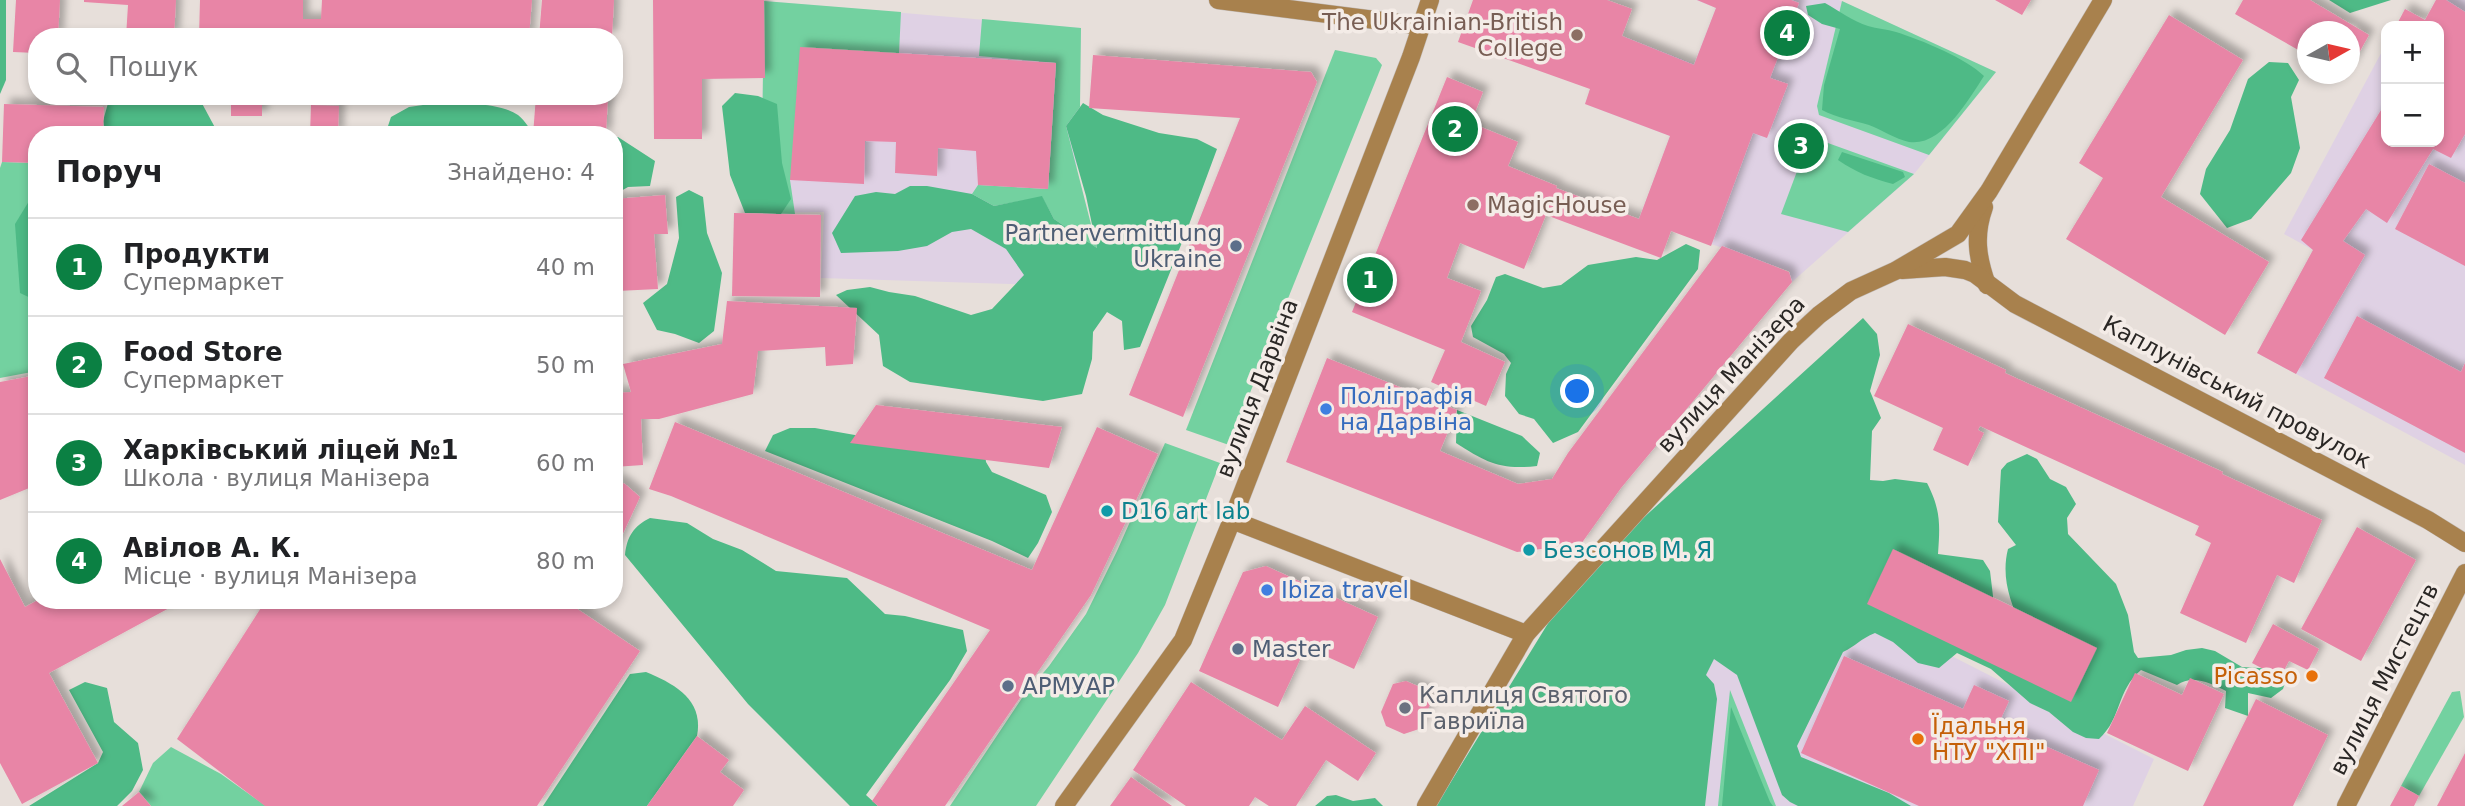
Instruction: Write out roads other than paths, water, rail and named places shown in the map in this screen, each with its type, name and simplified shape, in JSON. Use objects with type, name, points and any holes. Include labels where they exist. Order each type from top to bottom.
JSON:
[{"type":"street","points":[[1218,0],[1422,26]]},
{"type":"street","name":"вулиця Дарвіна","points":[[1064,806],[1183,640],[1232,520],[1430,0]]},
{"type":"street","name":"вулиця Манізера","points":[[1426,806],[1525,634],[1791,341],[1851,291],[1895,271],[1958,234],[1989,191],[2103,0]]},
{"type":"street","points":[[1987,285],[1976,244],[1977,226],[1989,191]]},
{"type":"street","name":"Каплунівський провулок","points":[[1895,271],[1929,267],[1956,268],[1975,274],[2015,304],[2428,520],[2465,543]]},
{"type":"street","points":[[1232,520],[1525,634]]},
{"type":"street","name":"вулиця Мистецтв","points":[[2346,806],[2465,573]]},
{"type":"place","name":"Авілов А. К.","points":[[1787,33]]},
{"type":"place","name":"The Ukrainian-British College","points":[[1577,35]]},
{"type":"place","name":"Food Store","points":[[1455,129]]},
{"type":"place","name":"Харківський ліцей №1","points":[[1801,146]]},
{"type":"place","name":"MagicHouse","points":[[1473,205]]},
{"type":"place","name":"Partnervermittlung Ukraine","points":[[1236,246]]},
{"type":"place","name":"Продукти","points":[[1370,280]]},
{"type":"place","name":"Поліграфія на Дарвіна","points":[[1326,409]]},
{"type":"place","name":"D16 art lab","points":[[1107,511]]},
{"type":"place","name":"Безсонов М. Я","points":[[1529,550]]},
{"type":"place","name":"Ibiza travel","points":[[1267,590]]},
{"type":"place","name":"Master","points":[[1238,649]]},
{"type":"place","name":"Picasso","points":[[2312,676]]},
{"type":"place","name":"АРМУАР","points":[[1008,686]]},
{"type":"place","name":"Каплиця Святого Гавриїла","points":[[1405,708]]},
{"type":"place","name":"Їдальня НТУ \"ХПІ\"","points":[[1918,739]]}]
